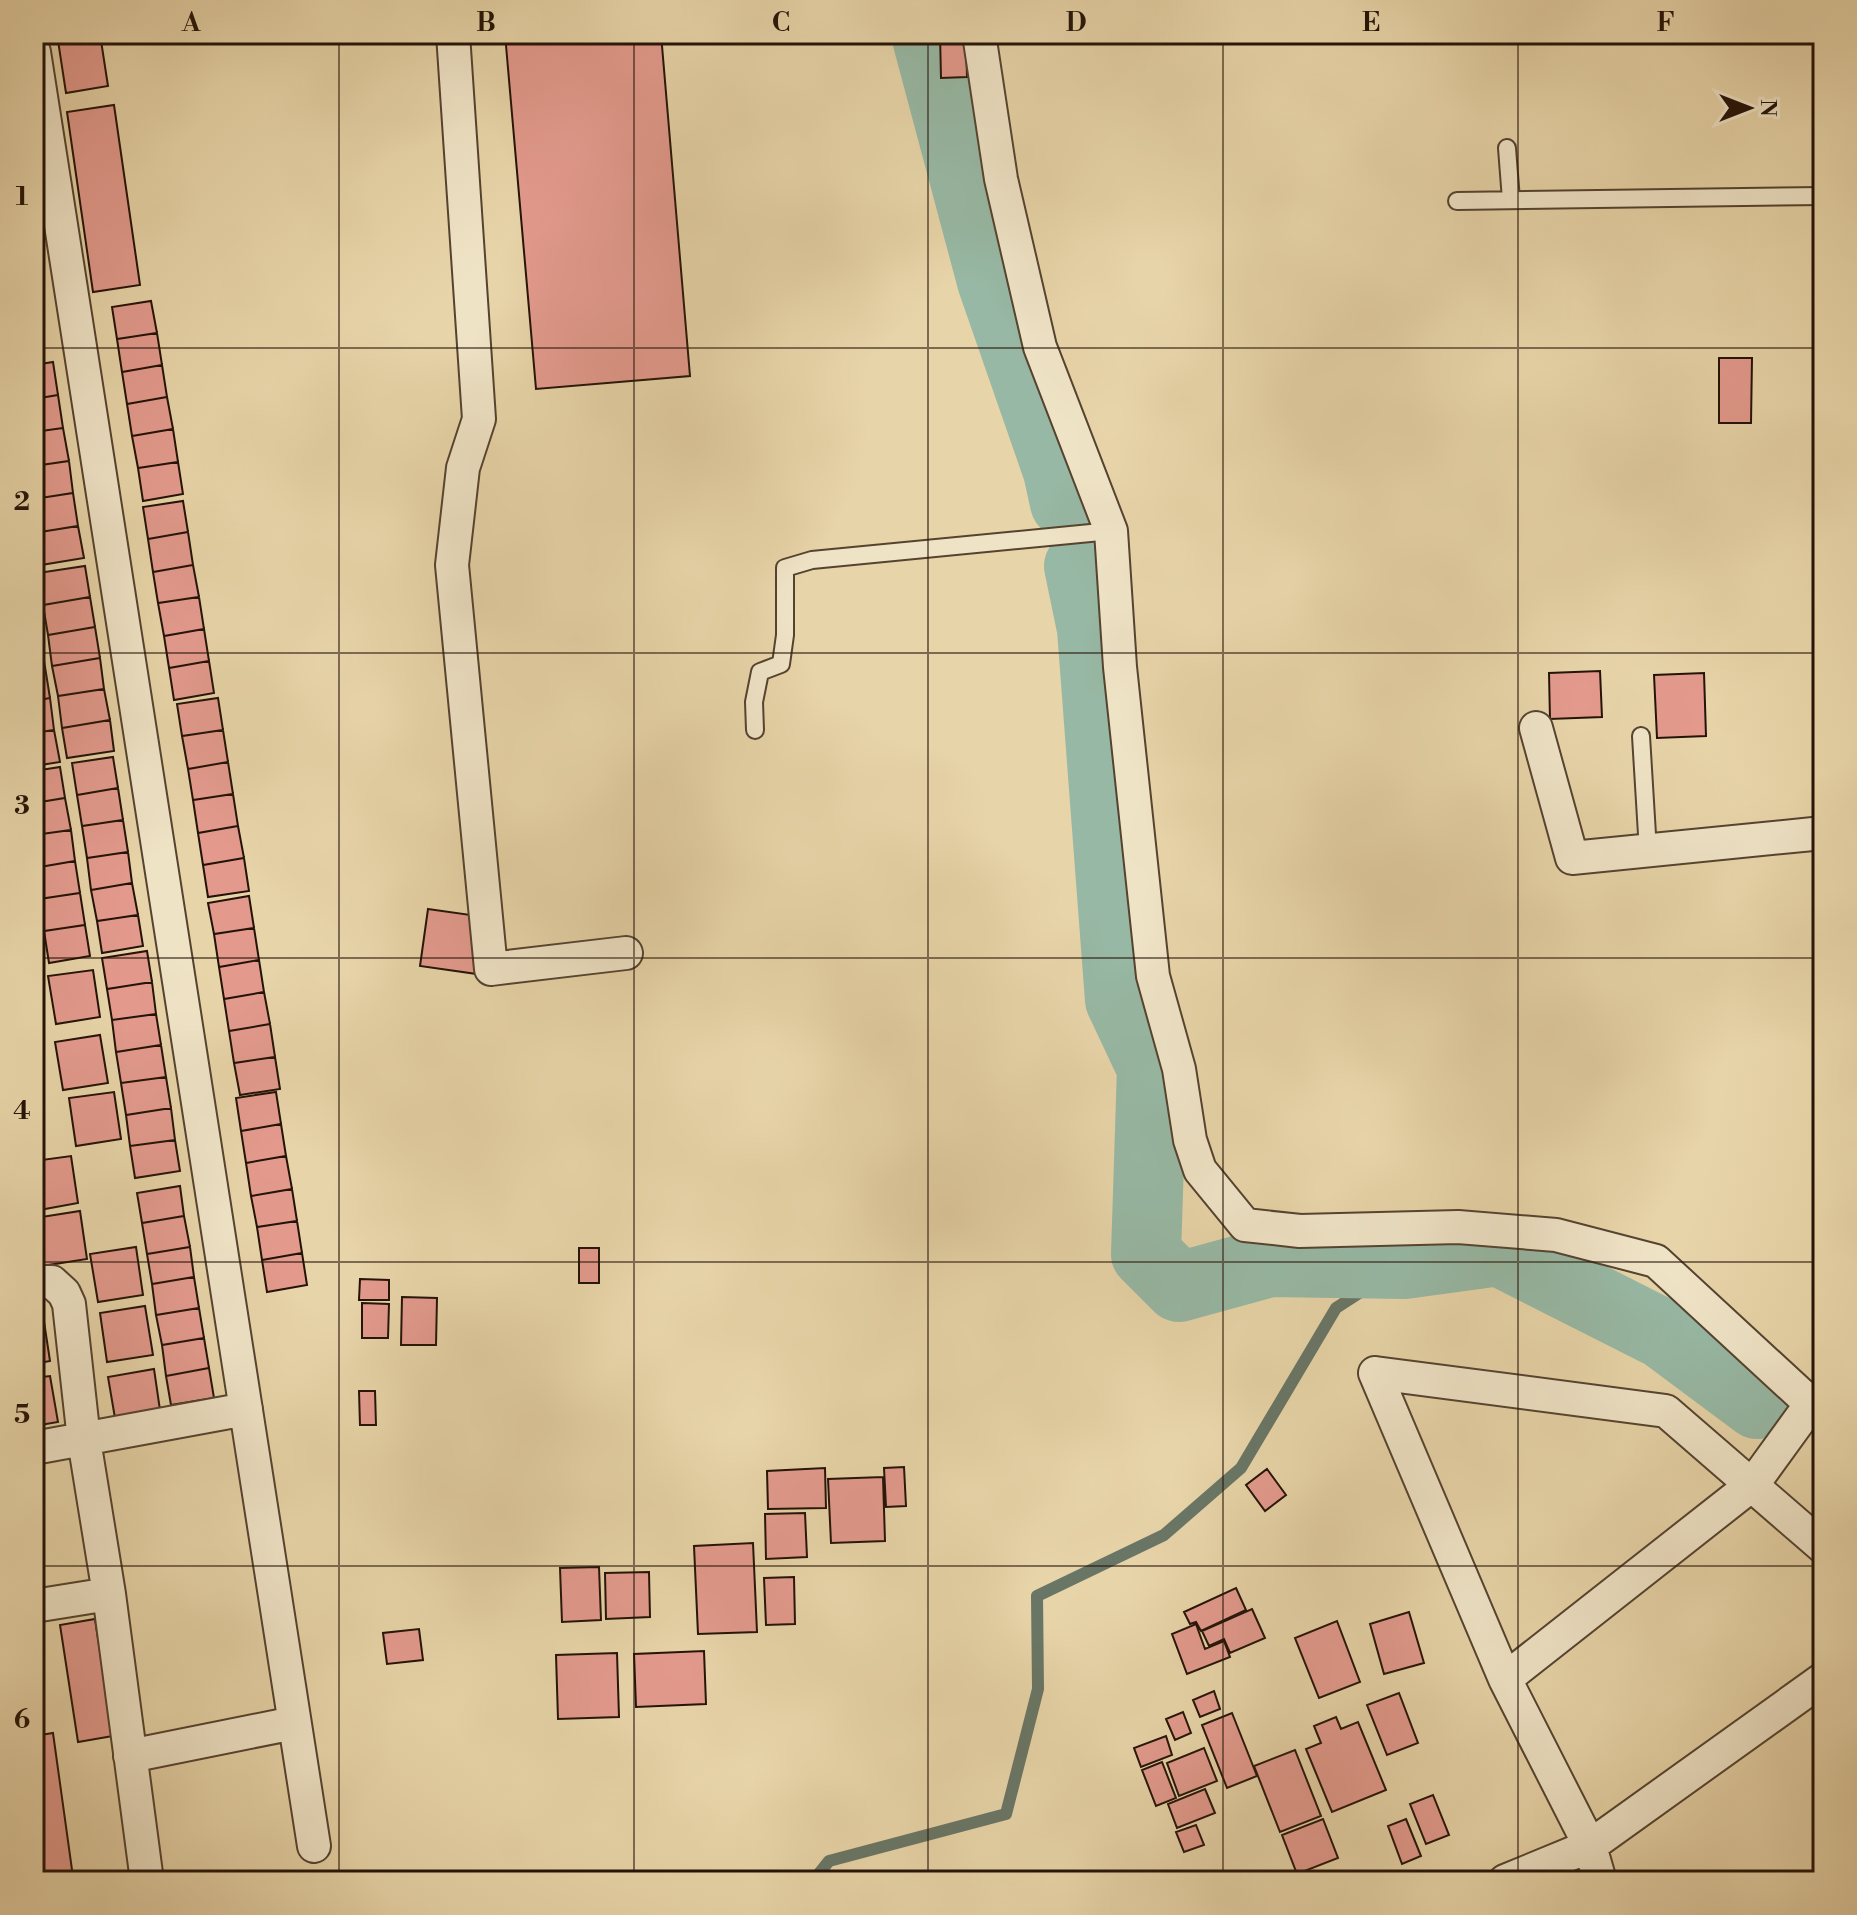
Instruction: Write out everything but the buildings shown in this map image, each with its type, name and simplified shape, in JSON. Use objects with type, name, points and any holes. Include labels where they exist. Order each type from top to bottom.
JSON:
[{"type":"street","points":[[453,34],[479,419],[463,468],[452,565],[491,969],[626,953]]},
{"type":"street","points":[[979,34],[1001,179],[1040,347],[1111,531],[1120,667],[1153,976],[1179,1069],[1190,1140],[1200,1170],[1245,1225],[1300,1231],[1458,1227],[1556,1235],[1656,1261],[1817,1399],[1753,1484],[1505,1679]]},
{"type":"street","points":[[34,52],[314,1846]]},
{"type":"street","points":[[1536,728],[1572,858],[1823,833]]},
{"type":"street","points":[[34,1282],[52,1282],[64,1293],[69,1304],[84,1440],[109,1594],[147,1881]]},
{"type":"street","points":[[1600,1881],[1590,1846],[1505,1679],[1375,1373],[1666,1411],[1823,1547]]},
{"type":"street","points":[[34,1448],[246,1409]]},
{"type":"street","points":[[34,1606],[109,1594]]},
{"type":"street","points":[[1505,1881],[1590,1846],[1823,1679]]},
{"type":"street","points":[[130,1756],[294,1723]]},
{"type":"lane","points":[[1507,148],[1511,200]]},
{"type":"lane","points":[[1457,201],[1823,196]]},
{"type":"lane","points":[[755,730],[754,702],[760,672],[781,664],[785,635],[785,568],[812,560],[1111,531]]},
{"type":"lane","points":[[1641,736],[1648,851]]},
{"type":"waterway","points":[[926,34],[992,281],[1058,471],[1065,503]]},
{"type":"waterway","points":[[1079,566],[1092,629],[1120,1000],[1152,1068],[1146,1254],[1179,1287],[1270,1262],[1404,1264],[1499,1251],[1663,1334],[1757,1404]]},
{"type":"waterway","points":[[813,1881],[829,1861],[1006,1814],[1038,1689],[1037,1596],[1164,1535],[1241,1468],[1336,1308],[1404,1264]]}]
